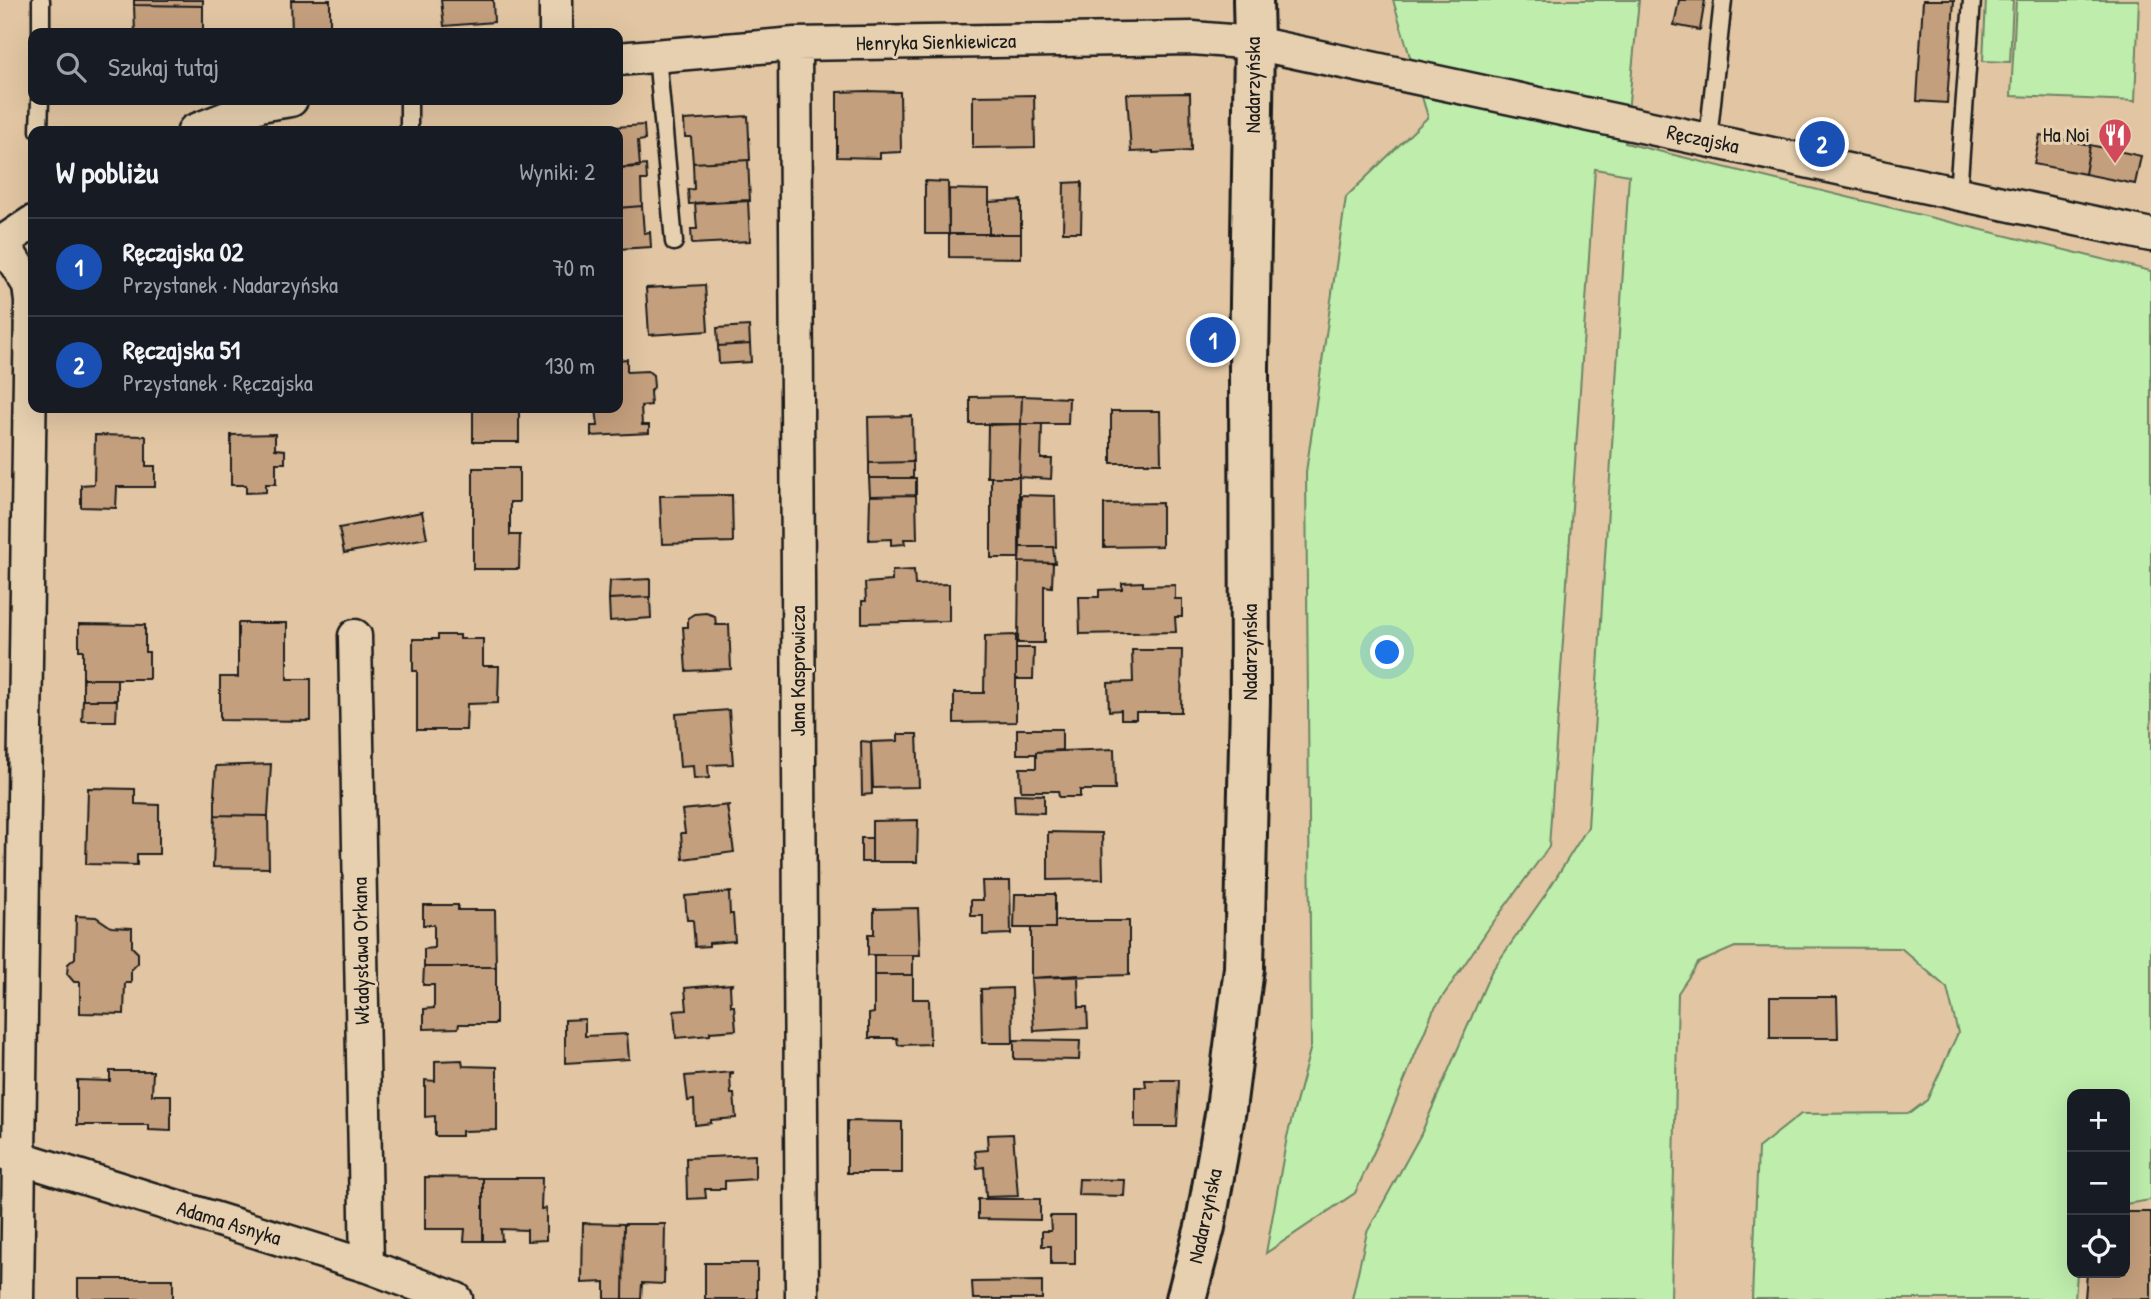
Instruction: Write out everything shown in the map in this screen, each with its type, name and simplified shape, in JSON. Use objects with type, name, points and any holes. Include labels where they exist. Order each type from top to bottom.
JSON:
[{"type":"main road","name":"Nadarzyńska","points":[[1186,1299],[1205,1227],[1226,1108],[1244,968],[1250,700],[1249,367],[1253,0]]},
{"type":"street","points":[[556,0],[556,28]]},
{"type":"street","name":"Henryka Sienkiewicza","points":[[623,58],[795,44],[1193,38],[1254,43]]},
{"type":"street","name":"Ręczajska","points":[[1254,43],[2151,235]]},
{"type":"street","name":"Jana Kasprowicza","points":[[795,44],[802,1299]]},
{"type":"street","points":[[207,126],[260,105]]},
{"type":"street","points":[[28,225],[1,243],[28,284]]},
{"type":"street","points":[[17,1299],[9,1155],[28,413]]},
{"type":"street","name":"Władysława Orkana","points":[[355,636],[367,1266]]},
{"type":"street","name":"Adama Asnyka","points":[[9,1155],[367,1266],[456,1299]]},
{"type":"lane","points":[[41,0],[41,28]]},
{"type":"lane","points":[[1708,140],[1723,0]]},
{"type":"lane","points":[[1958,193],[1972,0]]},
{"type":"lane","points":[[657,55],[674,242]]},
{"type":"lane","points":[[39,126],[40,105]]},
{"type":"lane","points":[[409,105],[409,126]]},
{"type":"green space","points":[[1393,0],[1639,0],[1625,143],[2151,271],[2151,1200],[2130,1203],[2130,1089],[2067,1089],[2067,1278],[2077,1278],[2075,1299],[1752,1299],[1758,1148],[1801,1114],[1910,1113],[1927,1100],[1958,1033],[1947,988],[1901,948],[1735,947],[1698,963],[1678,993],[1671,1299],[1352,1299],[1367,1232],[1421,1134],[1491,972],[1588,827],[1629,175],[1595,169],[1549,847],[1489,928],[1433,1011],[1355,1193],[1266,1253],[1287,1137],[1311,1046],[1306,472],[1346,197],[1428,117]]},
{"type":"green space","points":[[1986,0],[2013,0],[2010,62],[1983,61]]},
{"type":"green space","points":[[2016,0],[2139,0],[2135,101],[2011,96]]},
{"type":"building","points":[[134,0],[203,0],[203,6],[134,5]]},
{"type":"building","points":[[291,0],[330,0],[330,28],[292,28]]},
{"type":"building","points":[[441,0],[493,0],[494,22],[444,26]]},
{"type":"building","points":[[1679,0],[1705,0],[1700,30],[1674,25]]},
{"type":"building","points":[[1923,0],[1954,0],[1947,103],[1917,101]]},
{"type":"building","points":[[134,5],[203,6],[203,28],[135,28]]},
{"type":"building","points":[[837,92],[900,92],[901,152],[880,153],[880,158],[837,157]]},
{"type":"building","points":[[1190,93],[1191,151],[1131,152],[1127,94]]},
{"type":"building","points":[[1034,95],[1035,147],[973,148],[973,96]]},
{"type":"building","points":[[748,116],[750,160],[693,163],[691,137],[685,137],[684,120]]},
{"type":"building","points":[[644,125],[645,140],[638,141],[640,167],[623,168],[623,126]]},
{"type":"building","points":[[2040,135],[2090,145],[2085,174],[2034,164]]},
{"type":"building","points":[[2090,145],[2141,156],[2135,184],[2085,174]]},
{"type":"building","points":[[748,160],[750,201],[689,204],[688,190],[694,189],[693,163]]},
{"type":"building","points":[[646,165],[647,180],[641,180],[642,206],[623,208],[623,167]]},
{"type":"building","points":[[925,181],[948,182],[949,234],[925,234]]},
{"type":"building","points":[[1082,182],[1081,232],[1063,232],[1064,183]]},
{"type":"building","points":[[949,189],[989,190],[989,234],[949,234]]},
{"type":"building","points":[[748,200],[750,241],[692,244],[691,229],[697,229],[695,203]]},
{"type":"building","points":[[1021,200],[1021,234],[989,234],[989,202]]},
{"type":"building","points":[[642,206],[644,233],[650,232],[651,247],[623,249],[623,208]]},
{"type":"building","points":[[949,234],[1021,234],[1021,258],[949,257]]},
{"type":"building","points":[[705,285],[708,331],[649,335],[646,288]]},
{"type":"building","points":[[749,326],[750,344],[718,346],[717,328]]},
{"type":"building","points":[[750,344],[751,362],[719,364],[718,346]]},
{"type":"building","points":[[623,359],[627,359],[627,372],[648,371],[653,375],[651,405],[641,406],[642,425],[649,425],[649,433],[591,436],[591,426],[598,426],[597,413],[623,413]]},
{"type":"building","points":[[1022,396],[1069,398],[1068,424],[1021,424]]},
{"type":"building","points":[[1022,396],[1021,424],[970,424],[970,397]]},
{"type":"building","points":[[1111,411],[1160,411],[1161,463],[1111,463]]},
{"type":"building","points":[[473,413],[519,413],[519,442],[473,442]]},
{"type":"building","points":[[912,416],[913,462],[869,463],[868,417]]},
{"type":"building","points":[[1021,424],[1019,477],[987,477],[988,425]]},
{"type":"building","points":[[1021,424],[1042,424],[1041,459],[1052,459],[1051,479],[1019,477]]},
{"type":"building","points":[[275,434],[275,449],[285,450],[285,463],[276,463],[276,484],[266,484],[266,492],[246,493],[246,485],[231,485],[231,435]]},
{"type":"building","points":[[95,435],[146,436],[146,466],[155,466],[155,487],[117,487],[116,508],[81,507],[81,485],[94,484]]},
{"type":"building","points":[[913,462],[913,478],[869,478],[869,463]]},
{"type":"building","points":[[473,468],[519,468],[519,502],[510,502],[510,535],[520,535],[519,569],[473,569]]},
{"type":"building","points":[[991,477],[1019,477],[1019,558],[991,558]]},
{"type":"building","points":[[869,478],[916,478],[916,495],[870,496]]},
{"type":"building","points":[[732,495],[733,542],[662,544],[660,496]]},
{"type":"building","points":[[916,495],[917,539],[904,539],[905,544],[891,545],[891,539],[869,540],[870,496]]},
{"type":"building","points":[[1021,495],[1055,496],[1056,547],[1020,547]]},
{"type":"building","points":[[1162,503],[1162,546],[1104,547],[1104,504]]},
{"type":"building","points":[[422,512],[427,538],[344,553],[339,528]]},
{"type":"building","points":[[1020,547],[1053,547],[1055,563],[1019,562]]},
{"type":"building","points":[[1019,562],[1053,563],[1052,587],[1044,586],[1044,643],[1018,643]]},
{"type":"building","points":[[914,570],[915,585],[949,584],[949,621],[862,623],[862,601],[866,601],[865,583],[892,581],[892,571]]},
{"type":"building","points":[[650,579],[650,597],[609,599],[610,581]]},
{"type":"building","points":[[1143,582],[1143,586],[1175,585],[1175,599],[1182,599],[1182,617],[1175,617],[1176,632],[1080,634],[1079,597],[1099,597],[1099,590],[1122,589],[1122,583]]},
{"type":"building","points":[[650,597],[651,618],[610,621],[609,599]]},
{"type":"building","points":[[706,613],[715,616],[716,625],[729,625],[731,669],[686,671],[683,627],[688,627],[688,618],[694,614]]},
{"type":"building","points":[[238,623],[287,623],[287,679],[311,679],[311,721],[220,720],[220,677],[238,677]]},
{"type":"building","points":[[79,624],[145,625],[149,679],[83,679],[83,650],[79,650]]},
{"type":"building","points":[[438,635],[483,639],[483,666],[499,666],[498,703],[467,704],[466,730],[417,730],[417,671],[413,671],[413,639],[438,639]]},
{"type":"building","points":[[1016,635],[1016,722],[954,723],[954,693],[984,693],[985,636]]},
{"type":"building","points":[[1016,648],[1034,648],[1033,679],[1016,679]]},
{"type":"building","points":[[1132,650],[1182,650],[1181,712],[1136,712],[1136,719],[1121,719],[1121,710],[1109,711],[1108,683],[1133,682]]},
{"type":"building","points":[[83,679],[117,679],[117,700],[83,700]]},
{"type":"building","points":[[83,700],[117,700],[116,721],[82,721]]},
{"type":"building","points":[[729,710],[733,764],[708,765],[709,778],[694,779],[693,766],[680,767],[676,714]]},
{"type":"building","points":[[1017,729],[1062,729],[1062,750],[1017,754]]},
{"type":"building","points":[[898,734],[917,734],[919,787],[873,788],[871,742],[898,741]]},
{"type":"building","points":[[861,741],[871,742],[872,794],[862,795]]},
{"type":"building","points":[[1114,749],[1115,790],[1080,790],[1080,797],[1059,797],[1058,791],[1021,791],[1020,768],[1036,768],[1036,752]]},
{"type":"building","points":[[271,764],[268,816],[215,815],[216,766]]},
{"type":"building","points":[[88,788],[135,789],[135,804],[159,805],[159,854],[137,854],[137,865],[86,864]]},
{"type":"building","points":[[1014,794],[1044,795],[1044,813],[1015,812]]},
{"type":"building","points":[[730,805],[727,806],[734,852],[683,859],[681,833],[685,833],[682,810]]},
{"type":"building","points":[[215,815],[268,816],[269,868],[213,867]]},
{"type":"building","points":[[918,820],[917,862],[872,862],[872,821]]},
{"type":"building","points":[[1048,832],[1102,833],[1103,879],[1048,880]]},
{"type":"building","points":[[861,838],[872,838],[872,862],[861,862]]},
{"type":"building","points":[[982,881],[1010,881],[1011,934],[983,935],[983,916],[971,916],[971,900],[983,900]]},
{"type":"building","points":[[732,892],[729,894],[730,914],[733,914],[735,941],[695,947],[693,920],[687,920],[685,896]]},
{"type":"building","points":[[1015,894],[1055,894],[1055,928],[1014,928]]},
{"type":"building","points":[[423,905],[458,905],[458,910],[495,910],[496,967],[424,967],[424,949],[434,948],[434,925],[423,925]]},
{"type":"building","points":[[918,908],[920,955],[868,955],[868,934],[874,934],[874,909]]},
{"type":"building","points":[[76,916],[96,917],[111,927],[132,928],[132,947],[138,953],[138,963],[131,970],[131,983],[125,983],[124,1014],[80,1013],[80,982],[74,982],[67,974],[68,964],[75,958]]},
{"type":"building","points":[[1055,921],[1129,921],[1129,975],[1031,978],[1031,928],[1055,928]]},
{"type":"building","points":[[874,955],[913,955],[913,975],[874,975]]},
{"type":"building","points":[[424,967],[496,967],[496,1024],[459,1024],[458,1028],[424,1029],[424,1009],[434,1008],[434,985],[423,985]]},
{"type":"building","points":[[874,975],[913,975],[913,999],[929,999],[930,1044],[898,1045],[897,1038],[869,1038],[869,1014],[874,1013]]},
{"type":"building","points":[[1078,975],[1079,1007],[1087,1007],[1088,1028],[1034,1031],[1031,978]]},
{"type":"building","points":[[732,984],[731,1006],[734,1006],[736,1030],[676,1038],[674,1011],[687,1010],[685,988]]},
{"type":"building","points":[[1012,988],[1013,1043],[982,1043],[981,989]]},
{"type":"building","points":[[1770,997],[1837,997],[1838,1038],[1770,1038]]},
{"type":"building","points":[[585,1019],[585,1036],[627,1034],[629,1059],[565,1063],[565,1020]]},
{"type":"building","points":[[1014,1040],[1080,1041],[1079,1060],[1014,1059]]},
{"type":"building","points":[[462,1060],[463,1066],[497,1067],[497,1130],[462,1131],[462,1136],[435,1136],[435,1116],[425,1117],[425,1080],[435,1081],[435,1061]]},
{"type":"building","points":[[110,1071],[153,1071],[152,1095],[171,1095],[171,1131],[149,1130],[149,1125],[77,1125],[77,1080],[110,1081]]},
{"type":"building","points":[[733,1072],[730,1075],[731,1094],[734,1094],[736,1118],[711,1120],[711,1123],[695,1125],[694,1100],[688,1101],[685,1076]]},
{"type":"building","points":[[1145,1080],[1179,1080],[1177,1127],[1135,1127],[1135,1087],[1146,1087]]},
{"type":"building","points":[[847,1121],[902,1122],[902,1173],[847,1173]]},
{"type":"building","points":[[1013,1134],[1018,1196],[986,1197],[984,1167],[977,1168],[975,1151],[988,1150],[987,1135]]},
{"type":"building","points":[[755,1155],[755,1179],[725,1181],[725,1189],[705,1189],[706,1198],[687,1199],[686,1158]]},
{"type":"building","points":[[425,1177],[483,1178],[483,1241],[464,1241],[465,1229],[425,1229]]},
{"type":"building","points":[[483,1178],[542,1178],[541,1209],[546,1208],[546,1240],[527,1241],[527,1230],[501,1229],[502,1241],[483,1241]]},
{"type":"building","points":[[1079,1179],[1125,1180],[1124,1196],[1078,1195]]},
{"type":"building","points":[[978,1199],[1040,1199],[1040,1220],[978,1219]]},
{"type":"building","points":[[2130,1212],[2151,1212],[2151,1299],[2085,1299],[2087,1278],[2130,1278]]},
{"type":"building","points":[[1050,1216],[1075,1216],[1075,1264],[1051,1264],[1051,1246],[1042,1246],[1042,1231],[1051,1231]]},
{"type":"building","points":[[583,1223],[624,1224],[623,1299],[605,1299],[605,1282],[582,1283]]},
{"type":"building","points":[[624,1224],[665,1224],[664,1284],[642,1283],[641,1299],[623,1299]]},
{"type":"building","points":[[705,1263],[757,1263],[757,1299],[705,1299]]},
{"type":"building","points":[[78,1279],[173,1279],[173,1299],[78,1299]]},
{"type":"building","points":[[1042,1281],[1042,1299],[973,1299],[972,1282]]},
{"type":"place","name":"Ręczajska 51","points":[[1822,144]]},
{"type":"place","name":"Ha Noi","points":[[2115,165]]},
{"type":"place","name":"Ręczajska 02","points":[[1213,340]]}]
